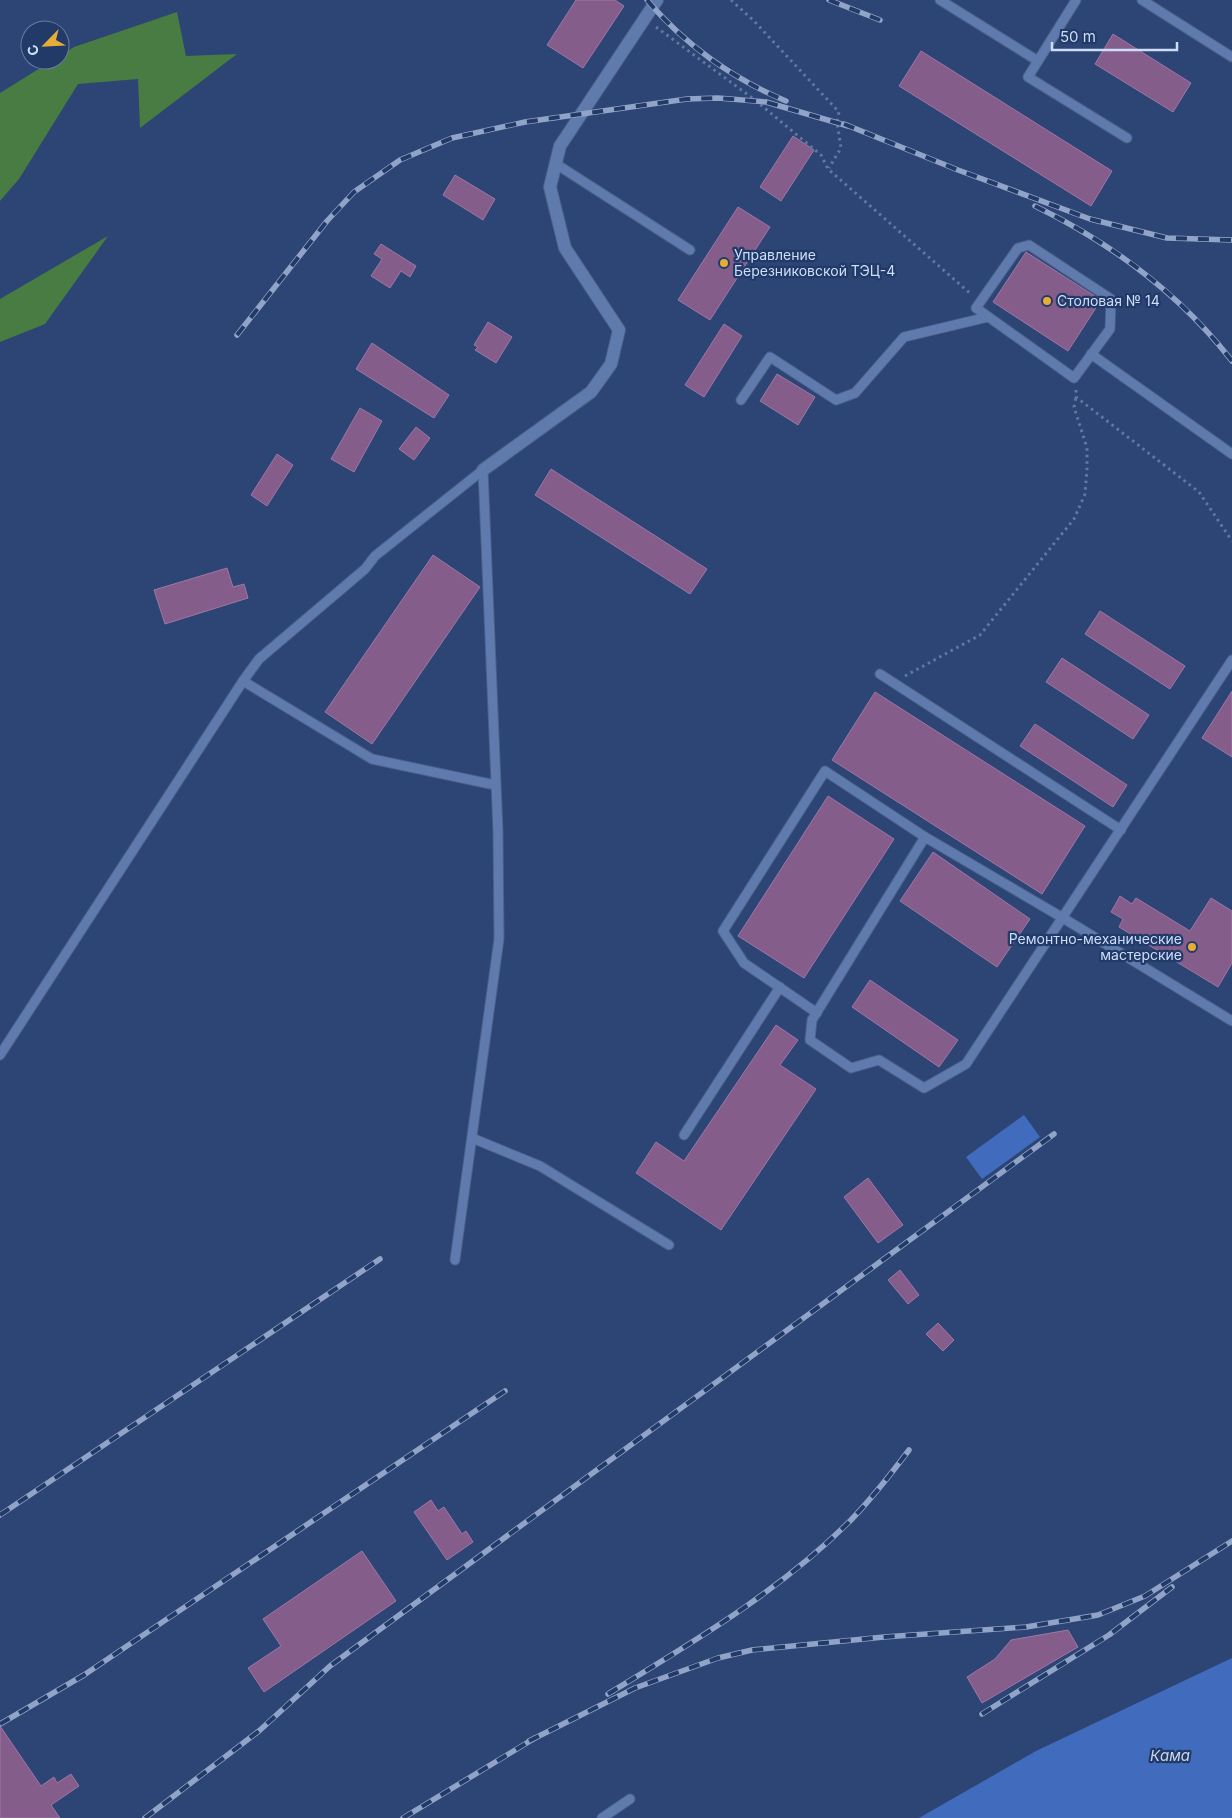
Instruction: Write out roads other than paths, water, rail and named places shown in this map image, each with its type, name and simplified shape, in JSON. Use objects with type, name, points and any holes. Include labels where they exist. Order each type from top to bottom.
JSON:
[{"type":"street","points":[[483,470],[591,392],[611,364],[619,330],[564,248],[550,187],[560,146],[657,0]]},
{"type":"lane","points":[[940,0],[1038,61]]},
{"type":"lane","points":[[1076,0],[1028,77],[1128,138]]},
{"type":"lane","points":[[1142,0],[1232,57]]},
{"type":"lane","points":[[556,164],[690,250]]},
{"type":"lane","points":[[1029,245],[1111,299],[1110,329],[1074,378],[988,317],[976,308],[1018,248],[1029,245]]},
{"type":"lane","points":[[741,400],[770,357],[836,400],[855,393],[904,337],[988,317]]},
{"type":"lane","points":[[1091,354],[1232,454]]},
{"type":"lane","points":[[0,1054],[259,659],[365,569],[375,556],[483,470]]},
{"type":"lane","points":[[455,1260],[499,938],[496,785],[483,470]]},
{"type":"lane","points":[[924,837],[812,1020],[810,1040],[851,1068],[879,1060],[924,1088],[966,1064],[1232,660]]},
{"type":"lane","points":[[880,674],[1121,830]]},
{"type":"lane","points":[[244,681],[372,759],[496,785]]},
{"type":"lane","points":[[817,1013],[744,963],[723,931],[825,770],[924,837],[1063,918],[1232,1022]]},
{"type":"lane","points":[[684,1135],[780,987]]},
{"type":"lane","points":[[472,1138],[540,1166],[669,1245]]},
{"type":"lane","points":[[602,1818],[630,1800]]},
{"type":"water","points":[[1024,1115],[1040,1137],[982,1179],[966,1157]]},
{"type":"water","name":"Кама","points":[[1232,1658],[1232,1818],[919,1818],[1036,1751]]},
{"type":"railway","points":[[647,0],[677,31],[710,59],[747,82],[786,101]]},
{"type":"railway","points":[[829,0],[880,20]]},
{"type":"railway","points":[[237,335],[327,221],[354,192],[400,160],[452,138],[525,122],[687,99],[718,98],[766,102],[848,126]]},
{"type":"railway","points":[[844,124],[958,170],[1090,219],[1167,238],[1232,240]]},
{"type":"railway","points":[[1035,206],[1091,237],[1143,272],[1190,313],[1232,361]]},
{"type":"railway","points":[[145,1818],[259,1731],[330,1666],[1054,1134]]},
{"type":"railway","points":[[0,1515],[380,1259]]},
{"type":"railway","points":[[0,1724],[84,1675],[505,1391]]},
{"type":"railway","points":[[608,1694],[704,1635],[795,1570],[851,1520],[909,1450]]},
{"type":"railway","points":[[529,1741],[635,1688],[718,1658],[752,1650],[884,1637],[1026,1627],[1098,1615],[1145,1596],[1232,1541]]},
{"type":"railway","points":[[982,1714],[1109,1635],[1172,1587]]},
{"type":"railway","points":[[403,1818],[535,1738]]},
{"type":"place","name":"Управление Березниковской ТЭЦ-4","points":[[724,263]]},
{"type":"place","name":"Cтоловая № 14","points":[[1047,301]]},
{"type":"place","name":"Ремонтно-механические мастерские","points":[[1192,947]]}]
